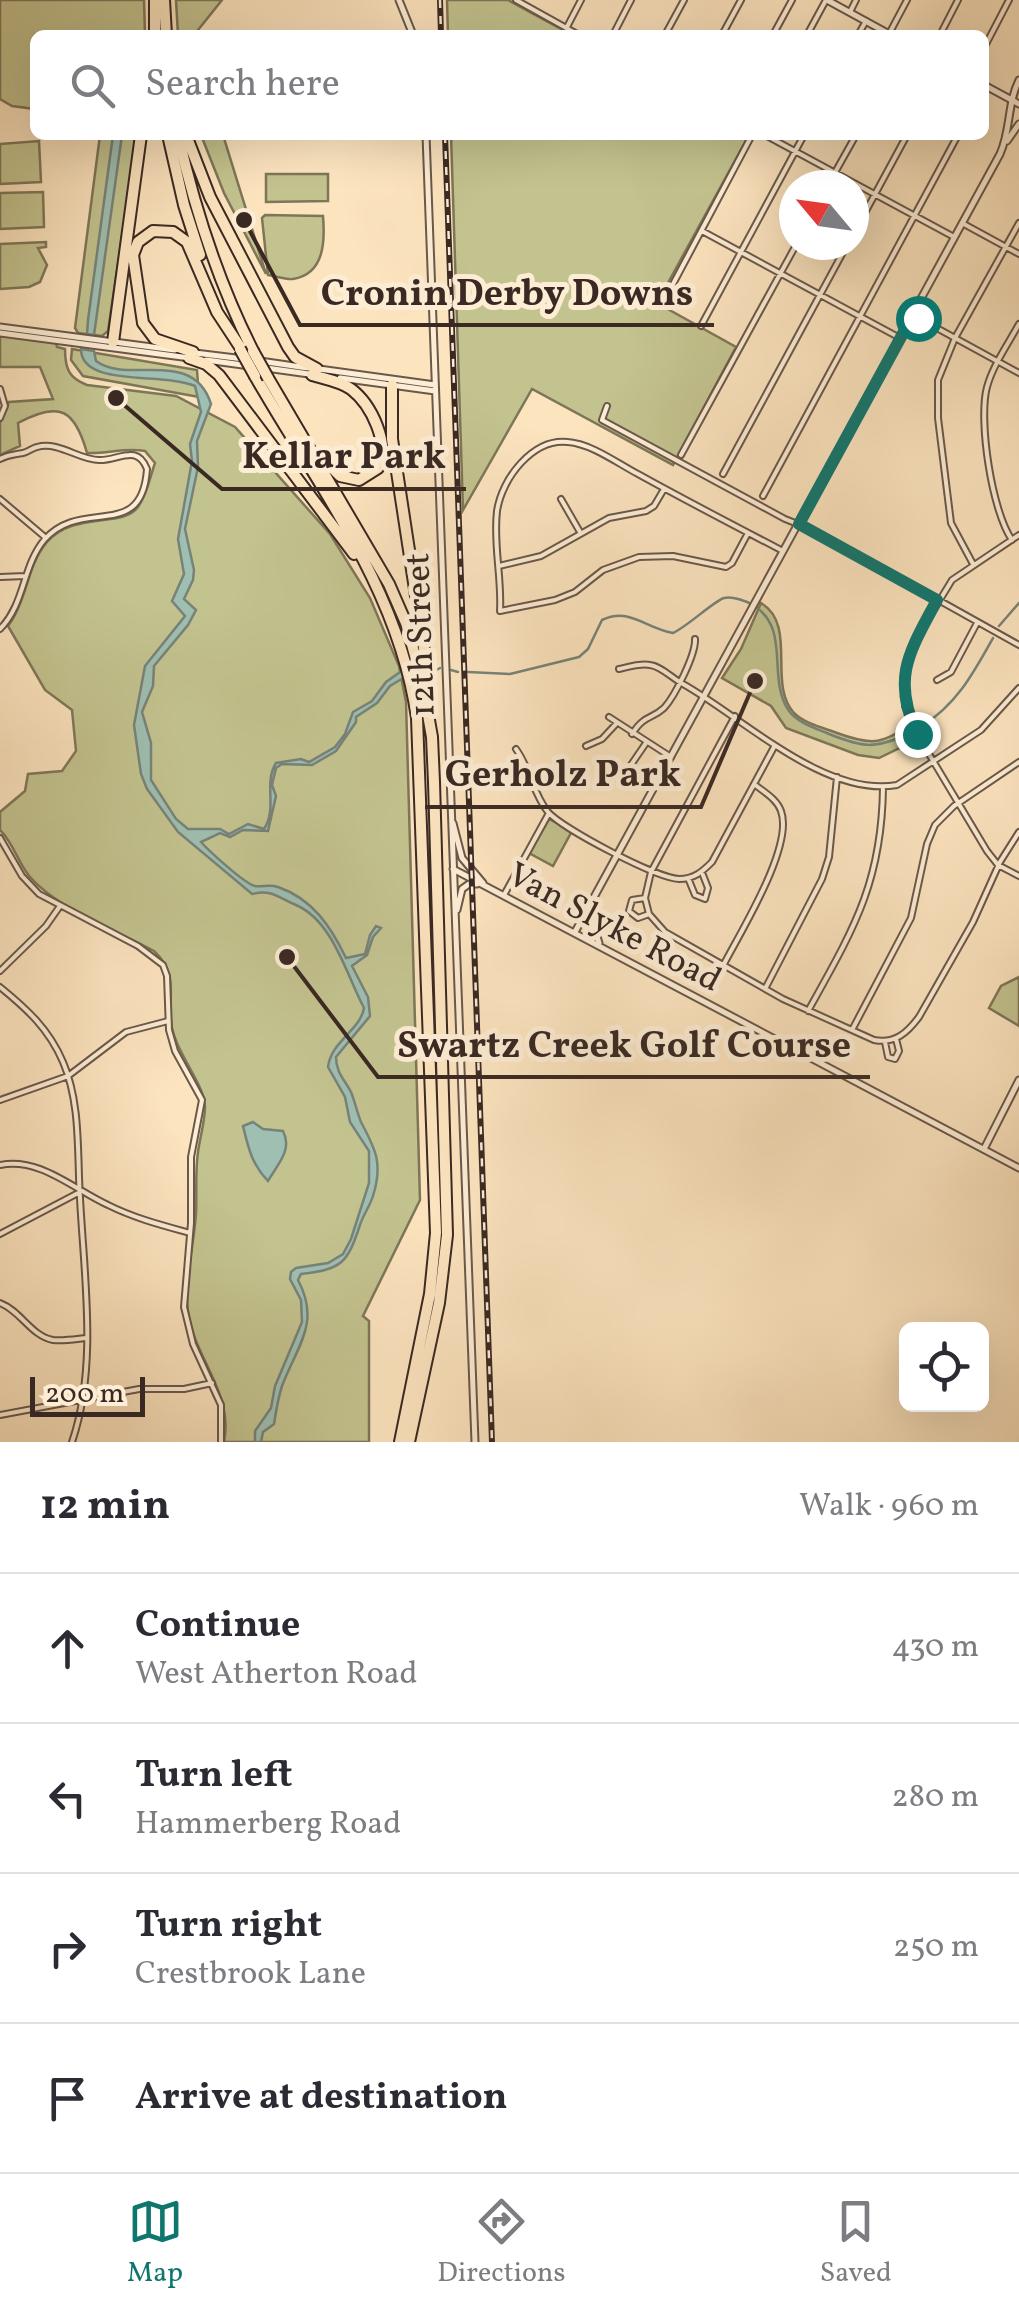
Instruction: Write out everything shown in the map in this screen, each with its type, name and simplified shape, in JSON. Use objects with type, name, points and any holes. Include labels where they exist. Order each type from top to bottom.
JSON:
[{"type":"highway","points":[[153,30],[158,1]]},
{"type":"highway","points":[[158,1],[167,30]]},
{"type":"highway","points":[[116,345],[140,140]]},
{"type":"highway","points":[[169,140],[195,240],[240,348],[386,602],[408,668],[419,736],[436,1233],[432,1282],[399,1442]]},
{"type":"highway","points":[[179,140],[210,251],[253,351],[396,599],[419,668],[432,738]]},
{"type":"highway","points":[[188,140],[210,197],[288,347],[315,372],[358,396],[382,438],[384,453],[378,468],[364,479],[340,476],[329,468],[287,408]]},
{"type":"highway","points":[[240,348],[218,312],[187,242],[173,232],[154,231],[138,242],[132,260],[143,323],[156,339],[191,355],[219,375],[386,602]]},
{"type":"highway","points":[[390,382],[392,439],[431,697],[447,1221],[442,1286],[411,1442]]},
{"type":"street","points":[[399,0],[411,30]]},
{"type":"street","points":[[516,0],[570,30]]},
{"type":"street","points":[[527,6],[530,0]]},
{"type":"street","points":[[566,28],[581,0]]},
{"type":"street","points":[[615,30],[631,0]]},
{"type":"street","points":[[669,30],[684,0]]},
{"type":"street","points":[[725,30],[741,0]]},
{"type":"street","points":[[777,30],[792,0]]},
{"type":"street","points":[[809,30],[826,0],[883,30]]},
{"type":"street","points":[[850,12],[856,0]]},
{"type":"street","points":[[892,30],[907,0]]},
{"type":"street","points":[[943,30],[958,0]]},
{"type":"street","points":[[989,38],[1009,0]]},
{"type":"street","points":[[861,30],[866,21]]},
{"type":"street","points":[[1005,143],[1010,99],[1019,80]]},
{"type":"street","points":[[989,88],[1019,104]]},
{"type":"street","points":[[576,932],[1005,143],[1019,124]]},
{"type":"street","name":"12th Street","points":[[426,140],[475,1442]]},
{"type":"street","points":[[663,303],[749,140]]},
{"type":"street","points":[[775,140],[831,170]]},
{"type":"street","points":[[701,326],[802,140]]},
{"type":"street","points":[[836,170],[853,140]]},
{"type":"street","points":[[869,205],[904,140]]},
{"type":"street","points":[[762,496],[955,140]]},
{"type":"street","points":[[869,191],[955,237]]},
{"type":"street","points":[[972,564],[951,523],[938,418],[938,380],[955,338],[1019,222]]},
{"type":"street","points":[[962,223],[1019,254]]},
{"type":"street","points":[[702,231],[900,338]]},
{"type":"street","points":[[682,455],[788,260]]},
{"type":"street","points":[[723,474],[839,260]]},
{"type":"street","points":[[913,315],[1019,373]]},
{"type":"street","points":[[1012,540],[994,503],[984,412],[988,382],[1019,324]]},
{"type":"street","points":[[0,330],[435,388]]},
{"type":"street","points":[[0,389],[4,406],[0,418]]},
{"type":"street","points":[[607,406],[602,420],[1019,646]]},
{"type":"street","points":[[748,533],[726,567],[673,556],[638,557],[603,570],[575,592],[555,600],[500,611],[497,509],[523,460],[541,446],[559,442],[578,444],[664,488],[784,552]]},
{"type":"street","points":[[0,459],[46,446],[95,460],[124,454],[138,456],[145,462],[146,482],[132,510],[80,518],[46,538],[26,576],[17,607],[0,630]]},
{"type":"street","points":[[500,566],[541,556],[608,518],[646,511],[664,488]]},
{"type":"street","points":[[561,499],[580,532]]},
{"type":"street","points":[[0,500],[46,538]]},
{"type":"street","points":[[1019,535],[952,580],[913,644],[904,677],[905,706],[917,734],[998,866],[1019,876]]},
{"type":"street","points":[[0,577],[26,576]]},
{"type":"street","points":[[936,680],[951,672],[977,623]]},
{"type":"street","points":[[632,734],[642,720],[665,707],[696,651],[696,640]]},
{"type":"street","points":[[620,670],[649,664],[736,716],[774,747],[837,777],[883,787],[897,785],[981,730],[1019,688]]},
{"type":"street","points":[[736,716],[651,872],[645,898],[649,914],[665,932],[765,989],[852,1030],[885,1042],[909,1031],[973,922],[998,866],[1019,832]]},
{"type":"street","points":[[609,717],[672,757]]},
{"type":"street","points":[[586,746],[602,739],[616,724]]},
{"type":"street","points":[[620,781],[646,743]]},
{"type":"street","points":[[516,750],[555,819],[651,872],[688,878],[702,873],[712,862],[774,747]]},
{"type":"street","points":[[852,1030],[911,918],[930,834],[942,815],[1019,762]]},
{"type":"street","points":[[765,989],[822,879],[837,777]]},
{"type":"street","points":[[723,965],[767,883],[782,834],[784,822],[779,806],[754,784]]},
{"type":"street","points":[[808,1011],[869,892],[877,860],[883,787]]},
{"type":"street","points":[[504,895],[549,812]]},
{"type":"street","points":[[451,817],[462,858],[485,886]]},
{"type":"street","points":[[0,838],[28,884],[39,894],[138,946],[163,965],[168,976],[168,1021],[175,1051],[202,1100],[191,1157],[186,1320],[223,1412],[221,1442]]},
{"type":"street","name":"Van Slyke Road","points":[[453,869],[1019,1168]]},
{"type":"street","points":[[688,878],[694,896],[705,898],[708,888],[702,873]]},
{"type":"street","points":[[455,942],[460,892],[469,884],[485,886]]},
{"type":"street","points":[[645,898],[632,900],[629,911],[638,918],[649,914]]},
{"type":"street","points":[[0,971],[46,926],[60,906]]},
{"type":"street","points":[[589,908],[600,946]]},
{"type":"street","points":[[0,987],[34,1015],[47,1032],[68,1076],[76,1105],[86,1338],[82,1401],[72,1442]]},
{"type":"street","points":[[0,1100],[68,1076],[126,1032],[168,1021]]},
{"type":"street","points":[[885,1042],[888,1057],[895,1060],[900,1051],[896,1040]]},
{"type":"street","points":[[984,1149],[1019,1080]]},
{"type":"street","points":[[0,1164],[31,1165],[144,1221],[190,1233]]},
{"type":"street","points":[[0,1234],[80,1192]]},
{"type":"street","points":[[0,1304],[18,1312],[33,1329],[52,1340],[86,1338]]},
{"type":"street","points":[[0,1415],[140,1389],[184,1389],[212,1383]]},
{"type":"green space","points":[[0,0],[144,0],[145,30],[30,30],[30,108],[12,106],[0,99]]},
{"type":"green space","points":[[176,0],[222,0],[198,30],[178,30]]},
{"type":"green space","points":[[447,0],[508,0],[563,30],[448,30]]},
{"type":"green space","points":[[99,140],[136,140],[108,331],[102,336],[78,333],[75,328]]},
{"type":"green space","points":[[203,140],[225,140],[266,274],[224,193]]},
{"type":"green space","points":[[451,140],[746,140],[657,303],[736,347],[673,465],[532,389],[463,510]]},
{"type":"green space","points":[[39,141],[41,182],[0,184],[0,144]]},
{"type":"green space","points":[[266,174],[328,174],[328,201],[266,202]]},
{"type":"green space","points":[[43,192],[44,227],[0,229],[0,193]]},
{"type":"green space","points":[[323,216],[321,255],[304,276],[293,279],[268,275],[262,218]]},
{"type":"green space","points":[[46,242],[46,247],[38,248],[47,265],[40,282],[29,287],[0,289],[0,244]]},
{"type":"green space","points":[[0,335],[56,343],[65,349],[72,376],[87,385],[176,396],[235,427],[330,534],[370,598],[399,666],[406,702],[420,1200],[363,1316],[369,1321],[369,1442],[224,1442],[226,1424],[219,1391],[188,1312],[197,1160],[205,1107],[173,1033],[170,976],[154,951],[42,889],[26,872],[0,830],[0,812],[25,791],[28,774],[62,771],[76,751],[72,710],[45,690],[8,626],[35,561],[47,542],[70,526],[131,513],[144,497],[155,463],[145,451],[87,453],[71,419],[55,411],[18,423],[20,446],[0,455],[0,422],[9,402],[53,399],[40,367],[0,367]]},
{"type":"green space","points":[[72,349],[197,370],[199,397],[83,376],[71,360]]},
{"type":"green space","points":[[761,603],[778,625],[783,687],[794,713],[858,740],[883,739],[910,725],[918,739],[879,758],[858,755],[786,728],[771,706],[722,678],[741,649]]},
{"type":"green space","points":[[549,819],[572,831],[553,866],[529,853]]},
{"type":"green space","points":[[1019,977],[1019,1026],[989,1008],[1001,986]]},
{"type":"shaded area","points":[[112,140],[121,140],[94,335],[87,334]]},
{"type":"shaded area","points":[[81,349],[94,351],[96,361],[109,367],[159,370],[190,377],[202,387],[211,404],[197,441],[198,467],[185,529],[194,570],[184,599],[196,610],[154,666],[153,686],[142,712],[151,743],[151,780],[176,819],[188,829],[220,829],[229,834],[248,824],[264,829],[270,813],[271,779],[276,763],[301,759],[309,762],[335,747],[353,712],[372,701],[386,682],[403,670],[405,677],[356,717],[336,751],[312,765],[282,764],[276,768],[272,785],[276,796],[268,831],[243,830],[230,837],[220,833],[201,842],[250,884],[275,886],[311,907],[327,925],[346,958],[365,954],[370,935],[376,926],[381,928],[367,955],[352,966],[368,997],[370,1016],[336,1057],[374,1149],[378,1166],[376,1185],[346,1256],[334,1267],[301,1274],[298,1280],[305,1295],[307,1322],[282,1386],[274,1424],[263,1432],[261,1442],[255,1442],[255,1431],[271,1408],[275,1386],[302,1322],[301,1300],[290,1279],[291,1272],[328,1263],[343,1254],[369,1183],[369,1151],[350,1122],[345,1097],[328,1067],[334,1050],[357,1023],[364,1008],[320,923],[275,895],[252,894],[178,832],[147,789],[134,725],[145,666],[185,616],[172,601],[184,574],[178,539],[192,461],[190,444],[201,412],[195,386],[109,374],[85,361]]},
{"type":"shaded area","points":[[253,1122],[263,1129],[283,1131],[286,1138],[283,1157],[268,1181],[254,1162],[245,1134],[243,1126]]},
{"type":"waterway","points":[[468,672],[510,674],[579,657],[588,649],[602,620],[612,617],[629,617],[673,633],[720,600],[731,598],[753,605],[772,627],[782,698],[797,719],[860,744],[878,744],[909,734]]},
{"type":"waterway","points":[[999,626],[1019,603]]},
{"type":"waterway","points":[[921,727],[954,698],[993,638]]},
{"type":"waterway","points":[[433,672],[440,668]]},
{"type":"waterway","points":[[451,670],[458,672]]},
{"type":"railway","points":[[440,0],[441,30]]},
{"type":"railway","points":[[445,140],[492,1442]]},
{"type":"place","name":"Cronin Derby Downs","points":[[244,220]]},
{"type":"place","name":"Kellar Park","points":[[116,398]]},
{"type":"place","name":"Gerholz Park","points":[[755,681]]},
{"type":"place","name":"Swartz Creek Golf Course","points":[[287,957]]},
{"type":"route","points":[[917,734],[905,706],[904,677],[913,644],[937,600],[799,524],[913,315],[918,318]]}]
